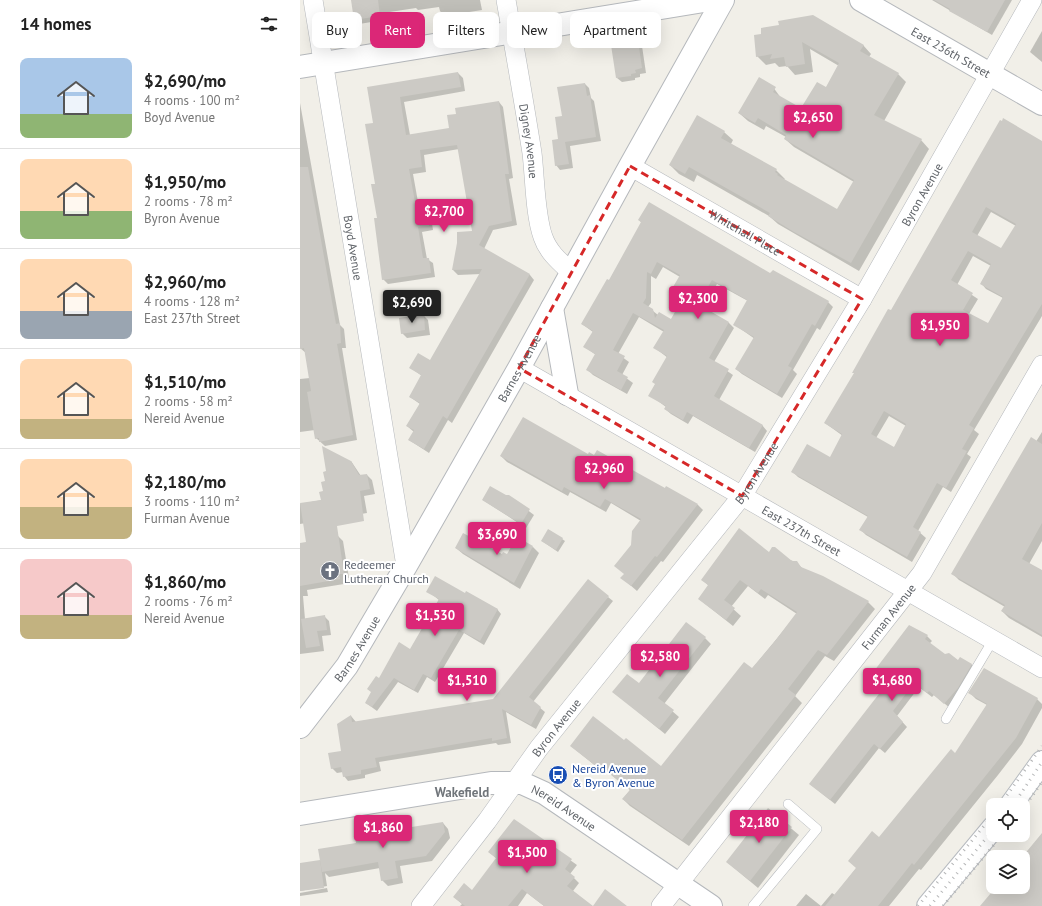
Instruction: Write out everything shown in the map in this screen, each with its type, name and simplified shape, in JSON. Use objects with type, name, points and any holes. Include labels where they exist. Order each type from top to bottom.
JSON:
[{"type":"street","name":"Boyd Avenue","points":[[313,0],[406,566]]},
{"type":"street","name":"Digney Avenue","points":[[506,0],[508,12]]},
{"type":"street","points":[[562,24],[710,0]]},
{"type":"street","name":"Barnes Avenue","points":[[300,727],[347,666],[406,566],[520,368],[571,272],[723,0]]},
{"type":"street","name":"East 236th Street","points":[[861,0],[1042,104]]},
{"type":"street","name":"Byron Avenue","points":[[421,906],[487,821],[544,742],[742,496],[862,299],[1032,0]]},
{"type":"street","points":[[300,67],[507,33]]},
{"type":"street","name":"Digney Avenue","points":[[515,48],[543,238],[556,259],[571,272]]},
{"type":"street","name":"Whitehall Place","points":[[630,166],[862,299]]},
{"type":"street","points":[[552,308],[567,394]]},
{"type":"street","name":"Furman Avenue","points":[[661,906],[909,591],[928,564],[1042,365]]},
{"type":"street","name":"East 237th Street","points":[[520,368],[1042,668]]},
{"type":"street","points":[[1016,798],[1042,762]]},
{"type":"street","name":"Nereid Avenue","points":[[300,814],[491,783],[514,782],[529,785],[544,793],[711,906]]},
{"type":"street","points":[[928,906],[986,836]]},
{"type":"lane","points":[[946,719],[992,640]]},
{"type":"lane","points":[[754,906],[817,829],[788,804]]},
{"type":"highlighted area","points":[[630,166],[862,299],[742,496],[519,368]]},
{"type":"building","points":[[351,0],[378,0],[380,12],[370,12],[370,18],[362,19],[362,12],[353,12]]},
{"type":"building","points":[[934,0],[1005,0],[987,32],[949,11],[950,9]]},
{"type":"building","points":[[813,15],[864,45],[860,51],[899,73],[874,115],[922,139],[851,263],[794,232],[768,216],[770,213],[689,167],[685,174],[669,165],[697,115],[725,131],[721,138],[777,169],[775,172],[778,174],[777,175],[837,209],[854,180],[784,139],[786,135],[758,118],[755,123],[738,113],[759,77],[776,87],[773,92],[801,108],[817,82],[826,87],[839,63],[802,42],[805,64],[786,67],[784,57],[770,59],[772,54],[756,57],[754,35],[761,34],[761,28],[779,25],[778,21]]},
{"type":"building","points":[[611,48],[639,48],[642,68],[635,70],[636,73],[631,74],[631,76],[616,78]]},
{"type":"building","points":[[458,72],[461,87],[400,97],[406,135],[449,128],[447,115],[456,114],[455,108],[499,101],[509,174],[505,174],[512,221],[489,226],[479,245],[530,274],[447,419],[443,416],[424,449],[408,440],[414,430],[406,426],[420,403],[409,397],[421,375],[409,368],[418,353],[430,360],[482,269],[452,270],[457,243],[457,232],[472,231],[457,145],[420,150],[422,167],[409,169],[417,213],[427,211],[429,226],[418,227],[423,258],[429,258],[431,273],[382,280],[374,218],[377,218],[371,184],[375,184],[365,124],[373,123],[367,87]]},
{"type":"building","points":[[585,83],[587,96],[590,95],[596,137],[565,142],[569,164],[555,166],[552,140],[558,139],[555,117],[562,116],[557,87]]},
{"type":"building","points":[[1003,118],[1042,141],[1042,304],[969,425],[974,428],[962,449],[967,451],[946,488],[937,483],[913,527],[921,532],[907,557],[859,530],[868,516],[791,472],[807,444],[830,457],[842,434],[824,423],[854,373],[852,373],[888,309],[891,310],[1000,120],[1002,121]],"holes":[[[986,207],[1016,224],[1001,248],[972,232]],[[968,251],[991,264],[980,284],[1003,297],[988,323],[963,310],[973,293],[951,280]],[[884,411],[906,424],[894,447],[871,434]]]},
{"type":"building","points":[[300,167],[308,167],[336,324],[340,323],[341,343],[337,344],[353,435],[319,442],[319,438],[315,439],[307,392],[311,391],[304,348],[300,349]]},
{"type":"building","points":[[649,202],[770,273],[773,270],[829,301],[815,326],[812,324],[788,366],[792,368],[777,394],[735,369],[754,337],[733,325],[747,300],[712,280],[698,304],[729,322],[709,358],[729,369],[714,396],[763,425],[749,448],[687,412],[683,420],[664,409],[666,406],[648,396],[655,384],[652,382],[667,356],[653,348],[664,330],[633,313],[613,350],[625,356],[617,371],[628,377],[621,390],[586,370],[595,354],[583,347],[593,331],[581,324],[607,279],[609,280],[641,222],[638,220]],"holes":[[[657,262],[680,275],[673,287],[685,294],[671,319],[659,312],[655,318],[653,309],[643,303],[646,298],[647,272],[651,274]]]},
{"type":"building","points":[[424,314],[425,330],[401,334],[399,318]]},
{"type":"building","points":[[523,417],[588,454],[589,452],[594,455],[597,450],[665,488],[666,486],[698,504],[657,557],[655,556],[631,586],[620,578],[624,574],[614,566],[631,545],[632,531],[641,519],[605,499],[600,507],[564,487],[562,491],[500,456]]},
{"type":"building","points":[[1031,437],[1042,444],[1042,523],[1022,559],[1042,570],[1042,635],[1001,611],[1005,605],[951,574]]},
{"type":"building","points":[[322,446],[351,461],[359,475],[367,474],[370,489],[360,491],[364,521],[337,526],[344,574],[339,574],[340,579],[300,586],[300,543],[306,542],[300,503],[321,500],[319,492],[323,491],[321,482],[325,481],[323,472],[326,471]]},
{"type":"building","points":[[490,486],[506,495],[509,495],[530,509],[521,524],[482,500]]},
{"type":"building","points":[[739,528],[769,552],[772,547],[775,547],[792,561],[797,561],[801,567],[823,576],[869,601],[827,655],[818,650],[788,689],[796,695],[682,840],[622,799],[630,790],[598,764],[596,766],[570,746],[593,716],[624,740],[626,738],[661,766],[744,662],[752,668],[775,641],[797,612],[761,589],[758,593],[740,580],[724,600],[735,608],[726,620],[698,599],[708,585],[701,580]]},
{"type":"building","points":[[548,529],[563,538],[556,550],[541,541]]},
{"type":"building","points":[[463,533],[502,554],[503,552],[507,554],[517,537],[533,546],[514,583],[455,548]]},
{"type":"building","points":[[435,576],[498,609],[480,641],[459,630],[431,678],[423,674],[414,690],[394,678],[372,707],[365,703],[371,692],[367,689],[376,676],[379,678],[399,642],[410,649],[439,599],[426,592]]},
{"type":"building","points":[[588,579],[609,596],[529,697],[541,707],[531,725],[502,709],[507,738],[492,741],[492,738],[375,758],[377,767],[361,770],[361,774],[343,777],[341,767],[331,769],[328,753],[341,751],[337,724],[351,715],[352,722],[493,699]]},
{"type":"building","points":[[325,615],[327,630],[317,631],[320,646],[306,648],[301,619]]},
{"type":"building","points":[[686,622],[706,637],[658,698],[674,710],[659,729],[612,692],[627,674],[639,683]]},
{"type":"building","points":[[909,625],[928,635],[925,639],[945,654],[949,653],[958,660],[960,657],[972,664],[958,688],[944,704],[929,691],[927,693],[914,683],[893,711],[903,722],[880,749],[874,744],[830,800],[809,784],[882,690],[868,679]]},
{"type":"building","points":[[984,668],[1038,698],[1016,738],[914,865],[912,863],[878,906],[825,906],[856,868],[848,861],[872,831],[879,837],[951,749],[955,753],[987,704],[968,693]]},
{"type":"building","points":[[768,808],[792,827],[750,881],[726,862]]},
{"type":"building","points":[[514,819],[572,859],[565,869],[575,877],[567,886],[593,906],[544,906],[522,889],[508,906],[465,906],[453,897],[464,883],[472,890],[496,858],[488,852]]},
{"type":"building","points":[[443,822],[445,832],[426,856],[395,861],[398,878],[381,881],[378,862],[322,872],[318,849],[356,843],[355,836]]},
{"type":"building","points":[[1042,833],[1042,906],[980,906],[990,894],[1030,894],[1030,850],[1028,850]]},
{"type":"building","points":[[320,860],[324,888],[300,891],[300,863]]},
{"type":"building","points":[[605,889],[627,906],[593,906]]},
{"type":"railway","points":[[1005,798],[1042,746]]},
{"type":"railway","points":[[1018,798],[1042,762]]},
{"type":"railway","points":[[1030,799],[1042,782]]},
{"type":"railway","points":[[918,906],[986,823]]},
{"type":"railway","points":[[930,906],[986,838]]},
{"type":"railway","points":[[943,906],[996,842]]},
{"type":"place","name":"Redeemer Lutheran Church","points":[[330,571]]},
{"type":"place","name":"Nereid Avenue & Byron Avenue","points":[[558,775]]},
{"type":"district","name":"Wakefield","points":[[462,792]]}]
